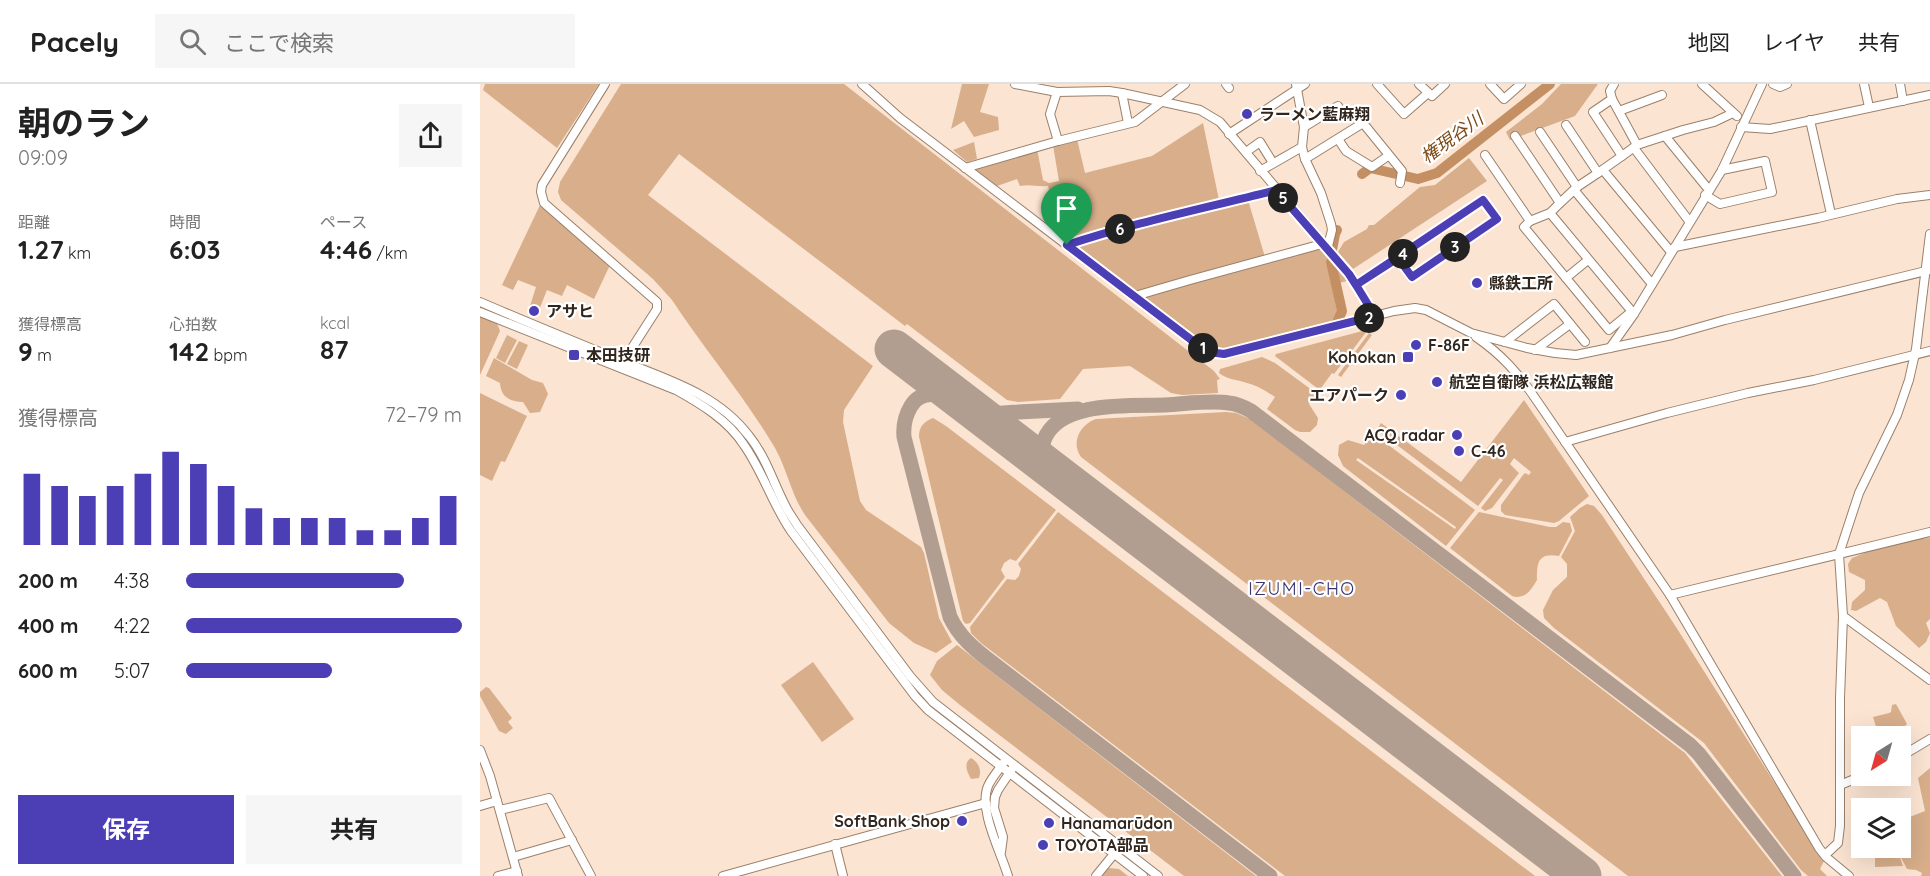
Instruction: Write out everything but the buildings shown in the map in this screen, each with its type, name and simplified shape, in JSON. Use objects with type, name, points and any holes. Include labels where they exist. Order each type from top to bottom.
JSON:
[{"type":"street","points":[[605,84],[542,185],[541,192],[544,203],[657,302],[657,309],[622,365]]},
{"type":"street","points":[[862,84],[900,118],[1209,352],[1231,353],[1406,308],[1419,308],[1434,312],[1500,354],[1518,373],[1670,595],[1825,855],[1849,876]]},
{"type":"street","points":[[1015,84],[1057,92],[1109,91],[1120,88],[1162,102],[1200,110],[1220,122],[1349,274],[1375,316]]},
{"type":"street","points":[[965,168],[1135,122],[1185,84]]},
{"type":"street","points":[[1230,134],[1297,87],[1305,84]]},
{"type":"street","points":[[1377,84],[1404,114],[1428,93]]},
{"type":"street","points":[[1419,84],[1432,96],[1445,84]]},
{"type":"street","points":[[1490,84],[1504,99],[1517,85]]},
{"type":"street","points":[[1614,84],[1610,91],[1612,99],[1635,147],[1689,221]]},
{"type":"street","points":[[1702,84],[1742,124],[1770,129],[1930,95]]},
{"type":"street","points":[[1610,348],[1722,170],[1762,84]]},
{"type":"street","points":[[1773,84],[1780,87],[1787,84]]},
{"type":"street","points":[[1864,84],[1869,107]]},
{"type":"street","points":[[1900,84],[1903,100]]},
{"type":"street","points":[[1297,87],[1304,127],[1302,147],[1331,224],[1332,230],[1325,247]]},
{"type":"street","points":[[1120,88],[1128,123]]},
{"type":"street","points":[[1057,92],[1050,114],[1058,141]]},
{"type":"street","points":[[1619,111],[1662,95]]},
{"type":"street","points":[[1612,99],[1593,112],[1622,156]]},
{"type":"street","points":[[1304,127],[1338,106]]},
{"type":"street","points":[[1633,313],[1609,330],[1524,227],[1530,221],[1550,213],[1576,189],[1635,147],[1714,122],[1733,113]]},
{"type":"street","points":[[1810,120],[1831,214]]},
{"type":"street","points":[[1305,159],[1363,123],[1402,171],[1400,183]]},
{"type":"street","points":[[1566,125],[1601,172],[1673,249]]},
{"type":"street","points":[[1540,132],[1576,189],[1652,284]]},
{"type":"street","points":[[1515,136],[1560,203]]},
{"type":"street","points":[[1665,136],[1707,192],[1720,204],[1773,192],[1765,160],[1722,170]]},
{"type":"street","points":[[1338,139],[1346,151],[1373,170],[1388,156]]},
{"type":"street","points":[[1246,152],[1260,142],[1273,163]]},
{"type":"street","points":[[1260,171],[1302,147]]},
{"type":"street","points":[[1485,155],[1530,221]]},
{"type":"street","points":[[1067,245],[1104,233],[1276,190]]},
{"type":"street","points":[[1673,249],[1898,199],[1930,195]]},
{"type":"street","points":[[1356,285],[1483,200],[1497,219],[1412,277],[1398,258]]},
{"type":"street","points":[[1550,213],[1633,313]]},
{"type":"street","points":[[1825,855],[1838,843],[1840,826],[1840,698],[1843,616],[1839,554],[1859,493],[1898,416],[1909,380],[1928,270],[1930,234]]},
{"type":"street","points":[[1135,297],[1190,280],[1325,247]]},
{"type":"street","points":[[1566,278],[1588,260]]},
{"type":"street","points":[[1470,333],[1535,350],[1576,355],[1672,335],[1928,270]]},
{"type":"street","points":[[480,303],[622,365]]},
{"type":"street","points":[[1505,342],[1554,304],[1585,342]]},
{"type":"street","points":[[480,312],[622,365],[676,381],[729,413],[749,436],[761,455],[785,506],[797,525],[910,676],[933,702],[1003,763],[1158,876]]},
{"type":"street","points":[[1535,350],[1570,324]]},
{"type":"street","points":[[1565,442],[1667,413],[1930,351]]},
{"type":"street","points":[[1670,595],[1761,571],[1930,532]]},
{"type":"street","points":[[1843,616],[1930,680]]},
{"type":"street","points":[[1911,750],[1930,739]]},
{"type":"street","points":[[480,750],[518,874],[498,876]]},
{"type":"street","points":[[1003,763],[987,788],[986,803],[1008,876]]},
{"type":"street","points":[[1001,852],[1003,837],[994,808],[995,797],[1012,769]]},
{"type":"street","points":[[1012,769],[1143,876]]},
{"type":"street","points":[[1840,785],[1851,780]]},
{"type":"street","points":[[480,806],[498,806],[549,798],[591,876]]},
{"type":"street","points":[[723,876],[986,803]]},
{"type":"street","points":[[513,857],[572,840]]},
{"type":"street","points":[[835,844],[843,876]]},
{"type":"street","points":[[1096,876],[1114,854]]},
{"type":"shaded area","points":[[485,84],[599,84],[557,148],[483,90]]},
{"type":"shaded area","points":[[621,84],[844,84],[1214,371],[1220,379],[1217,380],[1218,393],[1182,395],[1171,393],[1130,366],[1083,369],[1060,399],[1018,402],[1007,400],[907,324],[905,326],[679,154],[648,195],[873,366],[844,410],[843,422],[860,501],[866,510],[921,547],[939,618],[952,642],[936,653],[914,643],[889,623],[805,515],[775,448],[672,300],[653,279],[561,200],[558,192],[560,182]]},
{"type":"shaded area","points":[[962,84],[989,84],[980,112],[998,117],[999,130],[974,137],[964,121],[951,129]]},
{"type":"shaded area","points":[[1561,84],[1598,84],[1575,116],[1510,140],[1506,132],[1542,104]]},
{"type":"shaded area","points":[[1203,123],[1219,200],[1248,200],[1265,257],[1323,246],[1351,280],[1332,287],[1337,311],[1333,324],[1229,351],[1206,346],[1059,233],[1048,186],[1020,186],[1017,179],[997,186],[972,167],[1037,149],[1043,180],[1049,183],[1059,181],[1053,145],[1077,139],[1085,173],[1152,156]]},
{"type":"shaded area","points":[[974,142],[977,159],[967,162],[953,150]]},
{"type":"shaded area","points":[[1469,158],[1487,181],[1353,269],[1338,252],[1344,242],[1367,229],[1369,225],[1374,225],[1420,187],[1435,185]]},
{"type":"shaded area","points":[[541,203],[610,265],[594,299],[567,285],[562,296],[547,290],[539,310],[530,306],[536,287],[518,280],[513,290],[502,285]]},
{"type":"shaded area","points":[[480,316],[496,321],[500,331],[480,375]]},
{"type":"shaded area","points":[[1366,330],[1321,388],[1317,388],[1275,356],[1276,354]]},
{"type":"shaded area","points":[[1369,333],[1372,335],[1341,377],[1338,375]]},
{"type":"shaded area","points":[[507,335],[517,340],[505,363],[496,358]]},
{"type":"shaded area","points":[[519,341],[528,345],[517,369],[507,364]]},
{"type":"shaded area","points":[[1262,357],[1275,363],[1316,393],[1309,404],[1318,418],[1317,425],[1310,432],[1295,430],[1267,409],[1275,397],[1272,395],[1219,373],[1220,369]]},
{"type":"shaded area","points":[[494,358],[532,380],[543,383],[548,394],[540,412],[530,413],[523,402],[507,398],[502,392],[500,383],[486,376]]},
{"type":"shaded area","points":[[480,393],[527,416],[505,462],[501,461],[492,481],[480,475]]},
{"type":"shaded area","points":[[1524,400],[1589,496],[1554,523],[1505,515],[1501,511],[1501,505],[1523,475],[1525,473],[1529,475],[1531,472],[1514,458],[1510,464],[1519,473],[1492,508],[1485,511],[1481,508],[1503,480],[1500,478],[1478,506],[1377,430],[1381,423],[1461,482]]},
{"type":"shaded area","points":[[1236,413],[1250,419],[1685,753],[1782,876],[1628,876],[1081,457],[1078,452],[1078,435],[1085,426],[1096,419]]},
{"type":"shaded area","points":[[933,418],[1056,510],[1016,561],[1010,559],[1004,563],[1001,570],[1005,577],[970,623],[966,624],[963,621],[919,437],[922,425]]},
{"type":"shaded area","points":[[1372,435],[1375,435],[1475,510],[1446,546],[1343,466],[1338,455],[1339,445],[1348,440],[1364,445]],"holes":[[[1358,458],[1456,527],[1455,529],[1356,460]]]},
{"type":"shaded area","points":[[1587,504],[1594,506],[1602,515],[1676,627],[1824,861],[1820,869],[1827,876],[1808,876],[1801,870],[1704,743],[1544,618],[1543,610],[1553,590],[1567,577],[1567,564],[1561,557],[1575,531],[1570,517]]},
{"type":"shaded area","points":[[1058,512],[1535,876],[1285,876],[971,633],[970,627],[1007,579],[1015,580],[1019,576],[1021,569],[1018,564]]},
{"type":"shaded area","points":[[1479,512],[1550,527],[1556,527],[1563,522],[1570,523],[1572,531],[1559,556],[1546,556],[1540,560],[1537,580],[1530,591],[1521,597],[1512,596],[1450,548]]},
{"type":"shaded area","points":[[1930,538],[1930,619],[1926,623],[1930,633],[1926,642],[1919,648],[1896,626],[1887,602],[1880,598],[1856,611],[1851,610],[1852,602],[1865,590],[1865,580],[1849,572],[1848,564],[1852,558],[1894,541]]},
{"type":"shaded area","points":[[957,645],[1256,876],[1184,876],[960,705],[942,690],[930,675],[937,661]]},
{"type":"shaded area","points":[[813,662],[854,719],[822,742],[781,685]]},
{"type":"shaded area","points":[[486,687],[512,718],[508,722],[513,728],[506,734],[499,731],[480,696],[480,692]]},
{"type":"shaded area","points":[[1896,704],[1907,724],[1905,726],[1876,726],[1873,717],[1891,712],[1892,705]]},
{"type":"shaded area","points":[[971,758],[979,766],[979,778],[971,779],[966,768]]},
{"type":"shaded area","points":[[1930,768],[1930,876],[1921,876],[1922,873],[1916,870],[1907,869],[1901,858],[1911,858],[1911,816],[1925,811],[1918,778]]},
{"type":"shaded area","points":[[1875,858],[1900,858],[1903,866],[1875,867]]},
{"type":"shaded area","points":[[1108,868],[1119,869],[1128,876],[1101,876]]},
{"type":"waterway","name":"権現谷川","points":[[1362,174],[1370,168],[1418,179],[1437,173],[1550,84]]},
{"type":"waterway","name":"権現谷川","points":[[1332,250],[1337,230]]},
{"type":"waterway","name":"権現谷川","points":[[1331,262],[1342,311],[1337,323]]},
{"type":"taxiway","points":[[1078,409],[991,413],[937,395],[918,398],[911,406],[905,421],[904,437],[950,617],[962,636],[984,656],[1270,876]]},
{"type":"taxiway","points":[[1055,473],[1045,458],[1044,440],[1052,427],[1064,418],[1080,412],[1116,406],[1214,402],[1232,403],[1248,410],[1690,745],[1794,876]]},
{"type":"runway","points":[[894,349],[1582,876]]},
{"type":"place","name":"ラーメン藍麻翔","points":[[1247,114]]},
{"type":"place","name":"縣鉄工所","points":[[1477,283]]},
{"type":"place","name":"アサヒ","points":[[534,311]]},
{"type":"place","name":"F-86F","points":[[1416,345]]},
{"type":"place","name":"本田技研","points":[[574,355]]},
{"type":"place","name":"Kohokan","points":[[1408,357]]},
{"type":"place","name":"航空自衛隊 浜松広報館","points":[[1437,382]]},
{"type":"place","name":"エアパーク","points":[[1401,395]]},
{"type":"place","name":"ACQ radar","points":[[1457,435]]},
{"type":"place","name":"C-46","points":[[1459,451]]},
{"type":"place","name":"SoftBank Shop","points":[[962,821]]},
{"type":"place","name":"Hanamarūdon","points":[[1049,823]]},
{"type":"place","name":"TOYOTA部品","points":[[1043,845]]},
{"type":"district","name":"IZUMI-CHO","points":[[1302,589]]},
{"type":"route","points":[[1067,245],[1104,233],[1276,190],[1356,285],[1483,200],[1497,219],[1412,277],[1398,258],[1356,285],[1375,316],[1224,354],[1209,352],[1202,348],[1067,245]]}]
